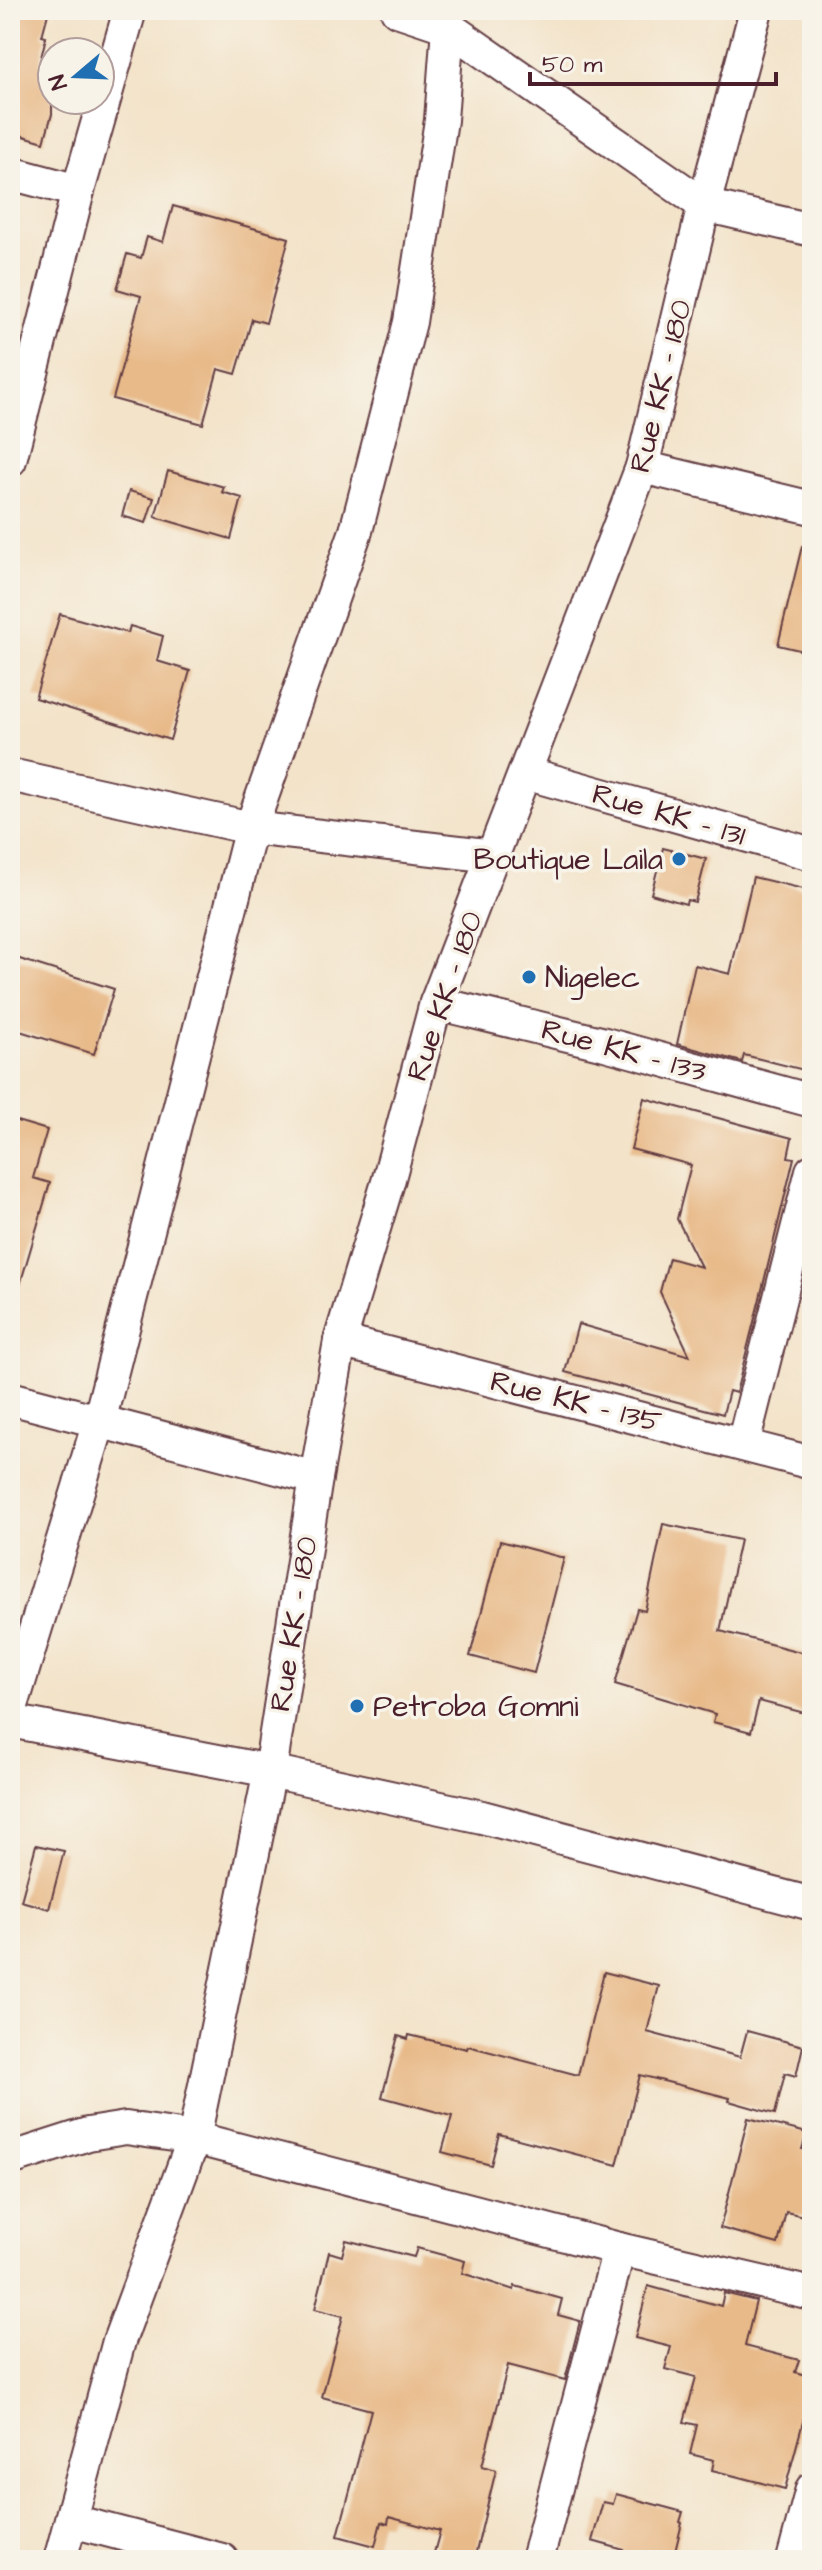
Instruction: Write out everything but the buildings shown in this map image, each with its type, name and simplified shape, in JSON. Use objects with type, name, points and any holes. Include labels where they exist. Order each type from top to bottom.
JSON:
[{"type":"street","points":[[11,449],[78,191],[130,10]]},
{"type":"street","points":[[397,10],[443,18],[704,205],[812,230]]},
{"type":"street","name":"Rue KK - 180","points":[[60,2560],[119,2341],[194,2138],[270,1771],[340,1341],[388,1182],[436,1003],[642,467],[704,205],[756,10]]},
{"type":"street","points":[[10,1712],[99,1422],[251,828],[356,531],[410,322],[441,120],[443,18]]},
{"type":"street","points":[[10,173],[78,191]]},
{"type":"street","points":[[642,467],[812,508]]},
{"type":"street","name":"Rue KK - 131","points":[[525,773],[812,854]]},
{"type":"street","points":[[10,775],[251,828],[494,856]]},
{"type":"street","name":"Rue KK - 133","points":[[436,1003],[605,1044],[812,1101]]},
{"type":"street","points":[[743,1444],[812,1171]]},
{"type":"street","name":"Rue KK - 135","points":[[340,1341],[812,1463]]},
{"type":"street","points":[[10,1398],[316,1478]]},
{"type":"street","points":[[10,1721],[270,1771],[482,1817],[812,1904]]},
{"type":"street","points":[[10,2159],[88,2134],[126,2128],[194,2138],[619,2249],[812,2294]]},
{"type":"street","points":[[537,2560],[619,2249]]},
{"type":"street","points":[[793,2560],[812,2489]]},
{"type":"street","points":[[72,2521],[222,2560]]},
{"type":"place","name":"Boutique Laila","points":[[679,859]]},
{"type":"place","name":"Nigelec","points":[[529,977]]},
{"type":"place","name":"Petroba Gomni","points":[[357,1706]]}]
